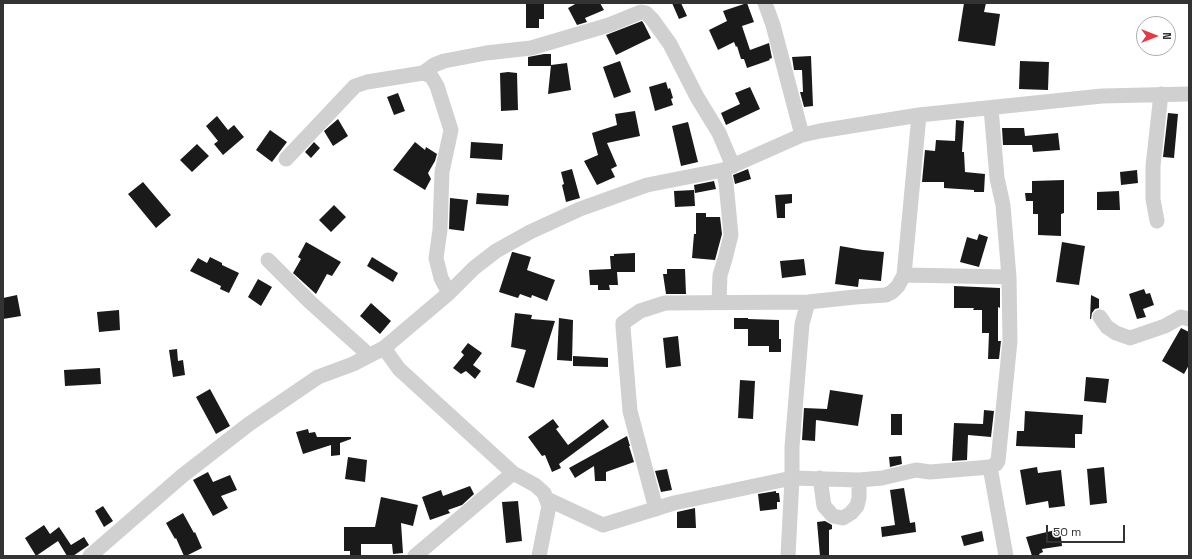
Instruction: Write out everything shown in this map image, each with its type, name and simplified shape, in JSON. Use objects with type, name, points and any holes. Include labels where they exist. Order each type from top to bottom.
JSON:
[{"type":"street","points":[[765,3],[773,25],[802,135]]},
{"type":"street","points":[[286,159],[355,86],[367,82],[423,72],[444,61],[486,53],[530,48],[609,25],[640,12],[646,14],[652,19],[670,44],[697,97],[719,133],[728,168],[727,190],[731,235],[720,275],[719,302]]},
{"type":"street","points":[[423,72],[432,76],[437,86],[451,130],[442,172],[440,230],[436,258],[440,278],[449,293]]},
{"type":"street","points":[[1157,222],[1153,199],[1153,166],[1161,94]]},
{"type":"street","points":[[90,556],[182,476],[249,424],[318,377],[353,364],[384,348],[449,293],[474,268],[496,251],[530,232],[580,209],[648,185],[728,168],[802,135],[820,131],[919,115],[1102,96],[1189,94]]},
{"type":"street","points":[[547,499],[603,524],[686,500],[792,478],[859,480],[882,478],[916,470],[930,472],[990,467],[996,464],[998,461],[1010,341],[1009,277],[1003,205],[997,178],[991,108]]},
{"type":"street","points":[[656,509],[630,412],[623,323],[640,311],[665,303],[808,302],[855,296],[886,295],[892,292],[904,275],[919,115]]},
{"type":"street","points":[[268,260],[310,302],[369,355]]},
{"type":"street","points":[[904,275],[1009,277]]},
{"type":"street","points":[[788,556],[792,447],[802,324],[808,302]]},
{"type":"street","points":[[1100,317],[1107,327],[1116,334],[1130,338],[1165,326],[1181,317],[1189,319]]},
{"type":"street","points":[[384,348],[399,369],[513,473],[535,485],[544,493],[549,506],[539,556]]},
{"type":"street","points":[[990,467],[1006,556]]},
{"type":"street","points":[[415,556],[513,473]]},
{"type":"street","points":[[820,478],[824,506],[833,516],[843,518],[851,513],[857,506],[859,498],[859,480]]},
{"type":"building","points":[[526,3],[544,3],[544,19],[539,19],[539,28],[526,28]]},
{"type":"building","points":[[577,3],[600,3],[604,10],[585,18],[587,22],[577,25],[568,8]]},
{"type":"building","points":[[672,3],[681,3],[687,16],[679,19]]},
{"type":"building","points":[[747,3],[754,22],[742,26],[750,50],[769,43],[772,58],[747,68],[744,59],[741,59],[737,46],[736,47],[734,42],[718,50],[709,30],[727,21],[723,11]]},
{"type":"building","points":[[964,3],[986,3],[984,12],[1000,14],[995,46],[958,41]]},
{"type":"building","points":[[642,21],[651,38],[616,55],[606,35]]},
{"type":"building","points":[[551,54],[551,66],[528,66],[528,57]]},
{"type":"building","points":[[811,56],[813,106],[804,107],[800,92],[803,92],[802,70],[794,70],[792,57]]},
{"type":"building","points":[[620,61],[631,92],[614,98],[603,67]]},
{"type":"building","points":[[1020,61],[1049,62],[1048,90],[1019,89]]},
{"type":"building","points":[[567,63],[571,90],[548,94],[551,65]]},
{"type":"building","points":[[500,73],[517,73],[518,110],[501,111]]},
{"type":"building","points":[[666,82],[668,89],[670,88],[673,98],[671,99],[673,105],[655,111],[649,87]]},
{"type":"building","points":[[750,87],[760,109],[726,125],[721,113],[740,104],[735,93]]},
{"type":"building","points":[[398,93],[405,111],[394,115],[387,97]]},
{"type":"building","points":[[635,111],[640,136],[607,143],[617,166],[611,169],[615,177],[597,185],[584,161],[598,155],[592,133],[617,125],[615,114]]},
{"type":"building","points":[[1168,113],[1178,114],[1174,158],[1163,157]]},
{"type":"building","points":[[217,116],[228,130],[234,125],[244,137],[223,155],[214,144],[218,141],[206,126]]},
{"type":"building","points":[[338,119],[348,136],[333,146],[324,131]]},
{"type":"building","points":[[956,120],[964,121],[962,152],[964,152],[965,172],[985,174],[984,192],[944,188],[944,182],[922,182],[925,150],[935,151],[936,140],[955,141]]},
{"type":"building","points":[[688,122],[698,162],[681,166],[672,126]]},
{"type":"building","points":[[1002,128],[1024,128],[1025,136],[1058,133],[1060,150],[1033,152],[1032,145],[1003,145]]},
{"type":"building","points":[[270,130],[287,142],[272,162],[256,150]]},
{"type":"building","points":[[314,142],[320,148],[311,158],[305,152]]},
{"type":"building","points":[[415,142],[425,150],[426,147],[437,154],[428,173],[431,179],[425,190],[393,170]]},
{"type":"building","points":[[471,142],[503,144],[502,160],[470,158]]},
{"type":"building","points":[[197,144],[209,156],[192,172],[180,160]]},
{"type":"building","points":[[572,169],[580,198],[566,202],[561,172]]},
{"type":"building","points":[[748,169],[751,179],[735,184],[733,175]]},
{"type":"building","points":[[1137,170],[1138,183],[1121,185],[1120,172]]},
{"type":"building","points":[[1064,180],[1064,213],[1061,214],[1061,236],[1038,235],[1038,214],[1033,214],[1033,201],[1026,201],[1025,193],[1032,193],[1032,181]]},
{"type":"building","points":[[714,181],[716,189],[695,193],[694,185]]},
{"type":"building","points":[[143,182],[171,215],[156,228],[128,194]]},
{"type":"building","points":[[694,190],[695,206],[675,207],[674,191]]},
{"type":"building","points":[[1119,191],[1120,210],[1097,210],[1097,192]]},
{"type":"building","points":[[477,193],[509,195],[508,206],[476,204]]},
{"type":"building","points":[[792,194],[792,203],[785,204],[785,218],[777,218],[775,195]]},
{"type":"building","points":[[450,198],[468,200],[464,231],[449,229]]},
{"type":"building","points":[[334,205],[346,217],[331,232],[319,220]]},
{"type":"building","points":[[696,213],[706,213],[706,217],[720,217],[722,234],[715,260],[692,258],[694,234],[696,234]]},
{"type":"building","points":[[979,234],[988,237],[979,267],[960,262],[967,237],[977,240]]},
{"type":"building","points":[[306,242],[341,262],[332,276],[327,274],[316,294],[293,273],[301,259],[298,257]]},
{"type":"building","points":[[1062,242],[1085,246],[1079,285],[1056,282]]},
{"type":"building","points":[[840,246],[884,252],[881,281],[859,279],[858,287],[835,284]]},
{"type":"building","points":[[512,252],[531,257],[527,270],[555,280],[547,301],[532,295],[531,298],[520,294],[518,298],[499,292]]},
{"type":"building","points":[[635,253],[635,272],[617,272],[618,285],[609,285],[610,290],[598,290],[598,285],[590,285],[589,270],[611,269],[610,256],[614,256],[614,254]]},
{"type":"building","points":[[210,257],[222,263],[222,265],[239,273],[229,293],[220,289],[221,286],[190,271],[198,258],[207,263]]},
{"type":"building","points":[[372,257],[398,273],[393,282],[367,266]]},
{"type":"building","points":[[804,259],[806,275],[782,278],[780,261]]},
{"type":"building","points":[[667,269],[685,269],[686,294],[666,294],[663,274],[667,274]]},
{"type":"building","points":[[258,279],[272,287],[261,306],[248,297]]},
{"type":"building","points":[[954,286],[1000,288],[1000,308],[998,307],[998,341],[1001,341],[999,359],[988,359],[989,333],[982,333],[982,310],[973,310],[974,308],[954,308]]},
{"type":"building","points":[[1144,289],[1146,294],[1150,293],[1154,305],[1143,309],[1146,317],[1137,319],[1129,294]]},
{"type":"building","points":[[17,295],[21,316],[3,319],[3,298]]},
{"type":"building","points":[[1091,295],[1099,299],[1099,308],[1095,309],[1090,319]]},
{"type":"building","points":[[371,303],[391,321],[380,334],[360,316]]},
{"type":"building","points":[[119,310],[120,330],[99,332],[97,312]]},
{"type":"building","points":[[515,313],[532,315],[531,319],[555,321],[534,388],[516,382],[526,350],[511,347]]},
{"type":"building","points":[[559,318],[573,320],[572,361],[557,360]]},
{"type":"building","points":[[734,318],[779,320],[781,352],[769,352],[769,346],[748,346],[748,329],[734,329]]},
{"type":"building","points":[[1181,328],[1189,332],[1189,365],[1184,374],[1162,361]]},
{"type":"building","points":[[678,336],[681,366],[666,368],[663,338]]},
{"type":"building","points":[[468,343],[482,353],[473,365],[481,371],[475,379],[466,371],[461,374],[453,368],[464,355],[461,352]]},
{"type":"building","points":[[177,349],[178,361],[183,360],[185,375],[173,377],[169,350]]},
{"type":"building","points":[[573,356],[608,358],[608,367],[573,366]]},
{"type":"building","points":[[100,368],[101,384],[65,386],[64,370]]},
{"type":"building","points":[[1086,377],[1109,379],[1106,403],[1084,401]]},
{"type":"building","points":[[740,380],[755,381],[753,419],[738,418]]},
{"type":"building","points":[[210,389],[230,426],[216,434],[196,397]]},
{"type":"building","points":[[830,390],[863,395],[858,426],[816,420],[815,441],[802,440],[804,408],[827,409]]},
{"type":"building","points":[[984,410],[994,411],[991,437],[968,435],[967,460],[952,461],[954,423],[983,424]]},
{"type":"building","points":[[1025,411],[1083,415],[1082,434],[1075,434],[1075,448],[1016,446],[1017,431],[1024,431]]},
{"type":"building","points":[[891,414],[902,414],[902,435],[891,435]]},
{"type":"building","points":[[553,419],[559,427],[556,429],[568,445],[603,419],[609,427],[559,464],[561,468],[552,472],[545,455],[542,456],[528,437]]},
{"type":"building","points":[[308,429],[309,433],[315,432],[317,437],[351,437],[351,439],[340,443],[340,455],[331,456],[331,445],[303,454],[296,432]]},
{"type":"building","points":[[627,436],[634,462],[606,472],[606,481],[595,481],[594,466],[575,478],[569,468]]},
{"type":"building","points":[[901,456],[902,464],[890,467],[889,457]]},
{"type":"building","points":[[348,457],[367,460],[365,482],[345,479]]},
{"type":"building","points":[[1037,467],[1038,473],[1061,470],[1065,506],[1049,508],[1048,501],[1026,505],[1020,470]]},
{"type":"building","points":[[1104,467],[1107,503],[1090,505],[1087,469]]},
{"type":"building","points":[[667,469],[672,490],[661,492],[655,471]]},
{"type":"building","points":[[208,472],[213,482],[230,475],[237,490],[221,496],[228,508],[213,516],[193,480]]},
{"type":"building","points":[[470,486],[474,494],[462,505],[448,510],[450,513],[430,520],[422,497],[441,490],[443,496]]},
{"type":"building","points":[[904,488],[910,523],[915,522],[916,532],[882,537],[881,527],[895,525],[890,490]]},
{"type":"building","points":[[776,491],[776,493],[779,493],[780,502],[777,502],[777,509],[760,511],[758,494]]},
{"type":"building","points":[[381,497],[418,505],[413,526],[401,523],[403,553],[393,554],[392,544],[361,544],[361,556],[350,556],[350,551],[344,551],[344,527],[375,527]]},
{"type":"building","points":[[518,501],[522,541],[506,543],[502,502]]},
{"type":"building","points":[[103,506],[113,521],[104,527],[95,511]]},
{"type":"building","points":[[695,508],[696,528],[677,528],[677,512]]},
{"type":"building","points":[[183,513],[194,533],[195,532],[202,548],[186,556],[184,556],[176,538],[175,539],[166,523]]},
{"type":"building","points":[[825,521],[832,525],[832,529],[829,530],[829,556],[820,556],[817,522]]},
{"type":"building","points":[[44,525],[50,534],[59,527],[71,545],[84,537],[89,545],[73,556],[67,556],[58,541],[36,556],[25,538]]},
{"type":"building","points":[[1060,529],[1062,546],[1042,549],[1043,552],[1039,554],[1040,556],[1032,556],[1026,537]]},
{"type":"building","points":[[982,531],[984,541],[964,546],[961,536]]}]
